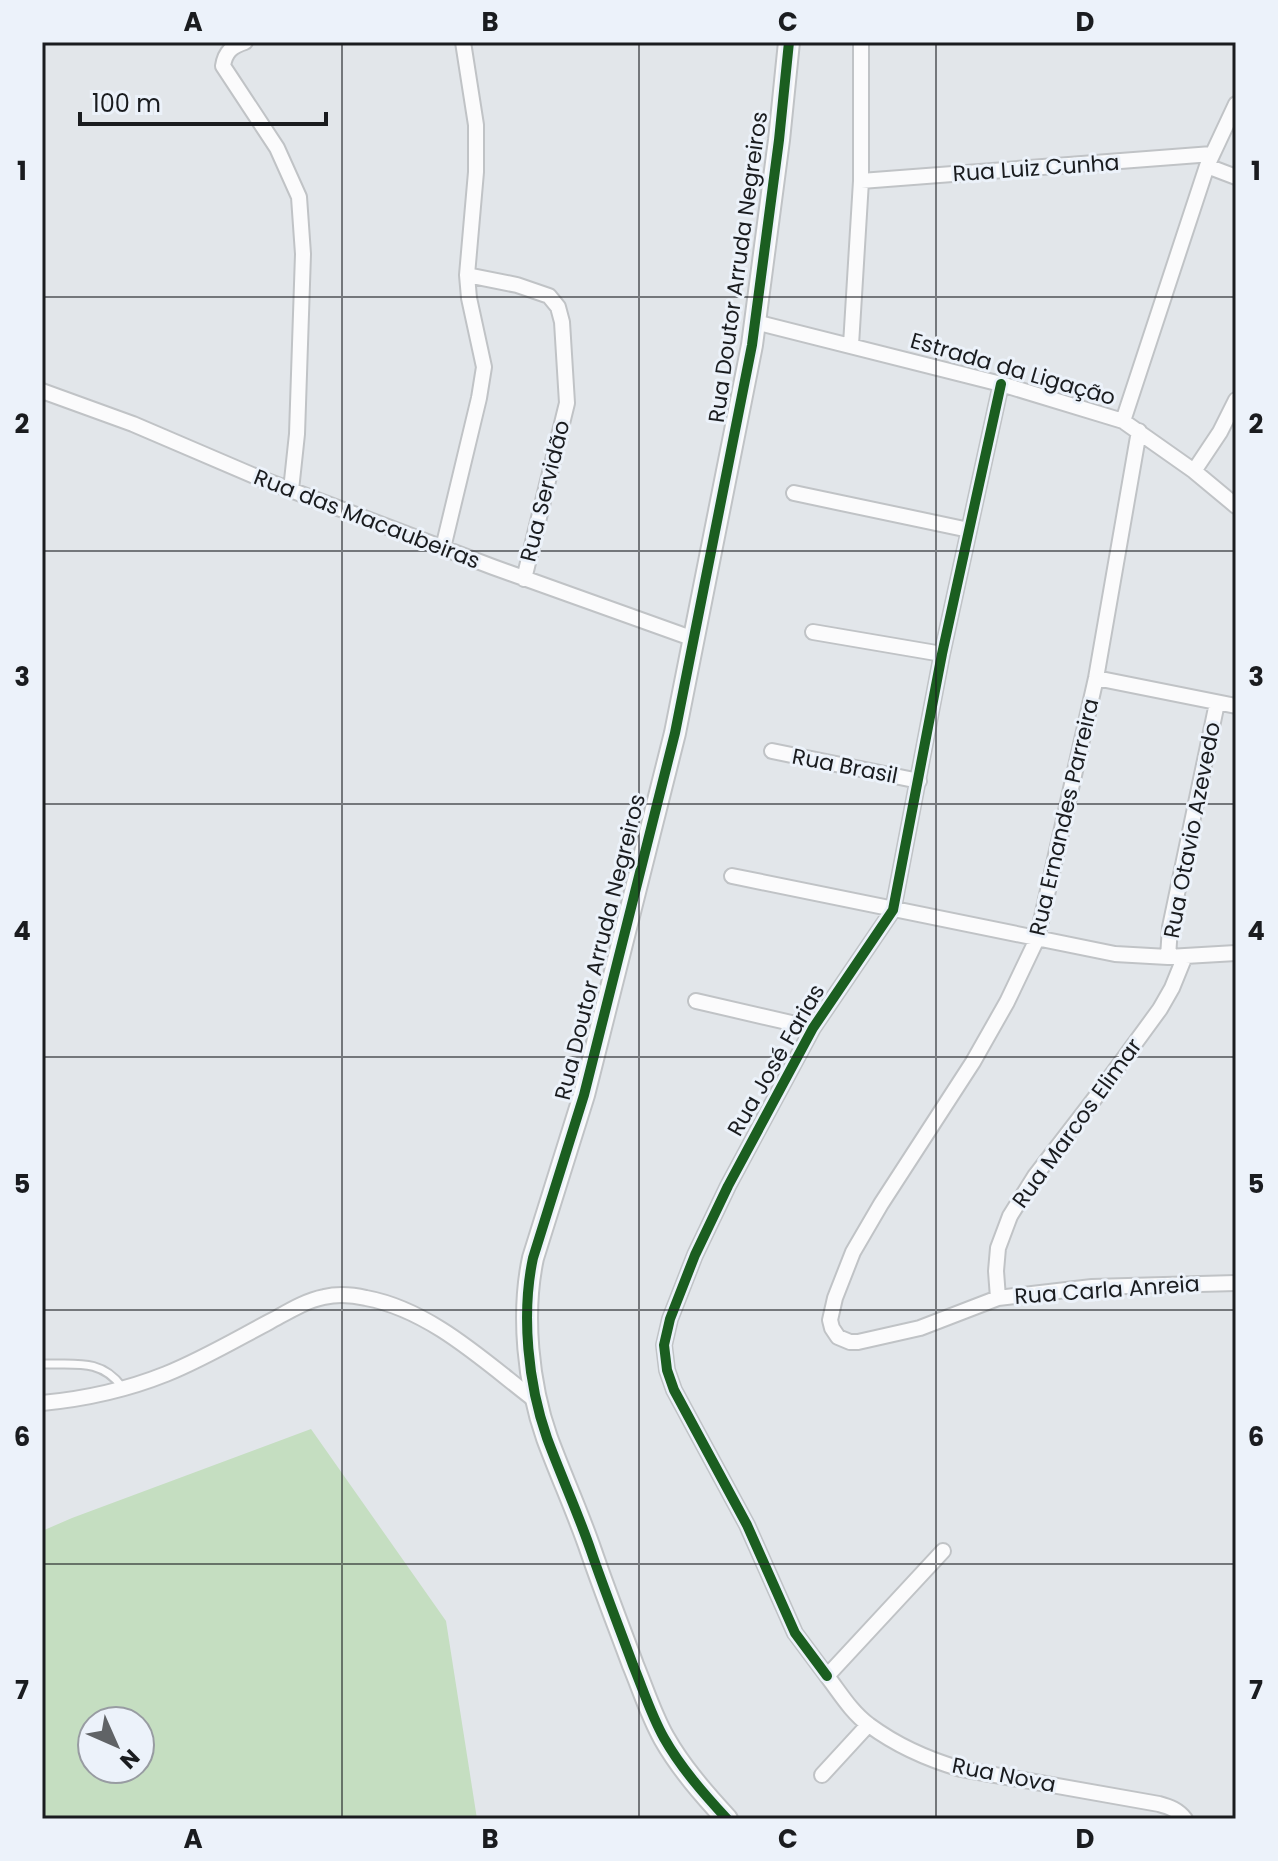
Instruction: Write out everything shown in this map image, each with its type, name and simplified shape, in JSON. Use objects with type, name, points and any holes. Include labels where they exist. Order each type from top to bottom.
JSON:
[{"type":"street","points":[[245,42],[233,46],[224,57],[223,66],[277,148],[299,197],[303,254],[297,434],[291,490]]},
{"type":"street","points":[[443,548],[483,382],[482,356],[467,275],[476,125],[463,42]]},
{"type":"street","name":"Rua Doutor Arruda Negreiros","points":[[727,1819],[696,1785],[664,1738],[603,1588],[536,1401],[528,1334],[528,1283],[584,1095],[675,733],[755,322],[789,42]]},
{"type":"street","points":[[851,345],[861,181],[861,42]]},
{"type":"street","points":[[1123,421],[1209,160],[1236,104]]},
{"type":"street","name":"Rua Luiz Cunha","points":[[861,181],[1209,160],[1236,177]]},
{"type":"street","name":"Rua Servidão","points":[[467,275],[517,285],[549,296],[558,307],[562,322],[567,403],[524,579]]},
{"type":"street","name":"Estrada da Ligação","points":[[755,322],[1001,384],[1123,421],[1194,471],[1236,506]]},
{"type":"street","name":"Rua José Farias","points":[[827,1676],[795,1633],[747,1525],[674,1390],[667,1370],[664,1345],[670,1319],[695,1255],[774,1097],[813,1028],[893,910],[942,654],[1001,384]]},
{"type":"street","name":"Rua das Macaubeiras","points":[[42,391],[524,579],[694,639]]},
{"type":"street","points":[[1194,471],[1220,432],[1236,400]]},
{"type":"street","name":"Rua Ernandes Parreira","points":[[842,1340],[832,1328],[831,1312],[853,1252],[973,1062],[1007,1002],[1037,939],[1096,678],[1139,431]]},
{"type":"street","points":[[794,493],[969,530]]},
{"type":"street","points":[[813,632],[942,654]]},
{"type":"street","points":[[1096,678],[1236,706]]},
{"type":"street","name":"Rua Otavio Azevedo","points":[[1168,957],[1170,927],[1217,703]]},
{"type":"street","name":"Rua Brasil","points":[[772,751],[919,781]]},
{"type":"street","points":[[732,876],[1115,954],[1168,957],[1236,953]]},
{"type":"street","name":"Rua Marcos Elimar","points":[[998,1298],[998,1248],[1010,1216],[1035,1176],[1166,1000],[1185,956]]},
{"type":"street","points":[[696,1001],[813,1028]]},
{"type":"street","name":"Rua Carla Anreia","points":[[842,1340],[858,1342],[909,1332],[998,1298],[1092,1287],[1236,1283]]},
{"type":"street","points":[[42,1403],[75,1400],[124,1389],[168,1374],[298,1306],[325,1296],[348,1295],[380,1302],[422,1319],[456,1340],[536,1401]]},
{"type":"street","points":[[827,1676],[943,1551]]},
{"type":"street","name":"Rua Nova","points":[[827,1676],[868,1725],[928,1758],[961,1769],[1159,1804],[1171,1807],[1185,1819]]},
{"type":"street","points":[[822,1775],[868,1725]]},
{"type":"lane","points":[[42,1364],[98,1367],[108,1372],[124,1389]]},
{"type":"green space","points":[[311,1429],[446,1621],[477,1819],[42,1819],[42,1531]]},
{"type":"cycle path","points":[[727,1819],[671,1749],[655,1720],[633,1665],[540,1417],[528,1349],[527,1302],[533,1258],[584,1095],[675,733],[752,345],[789,42]]},
{"type":"cycle path","points":[[827,1676],[795,1633],[747,1525],[674,1390],[667,1370],[664,1345],[670,1319],[695,1255],[728,1186],[813,1028],[893,910],[942,654],[1001,384]]}]
